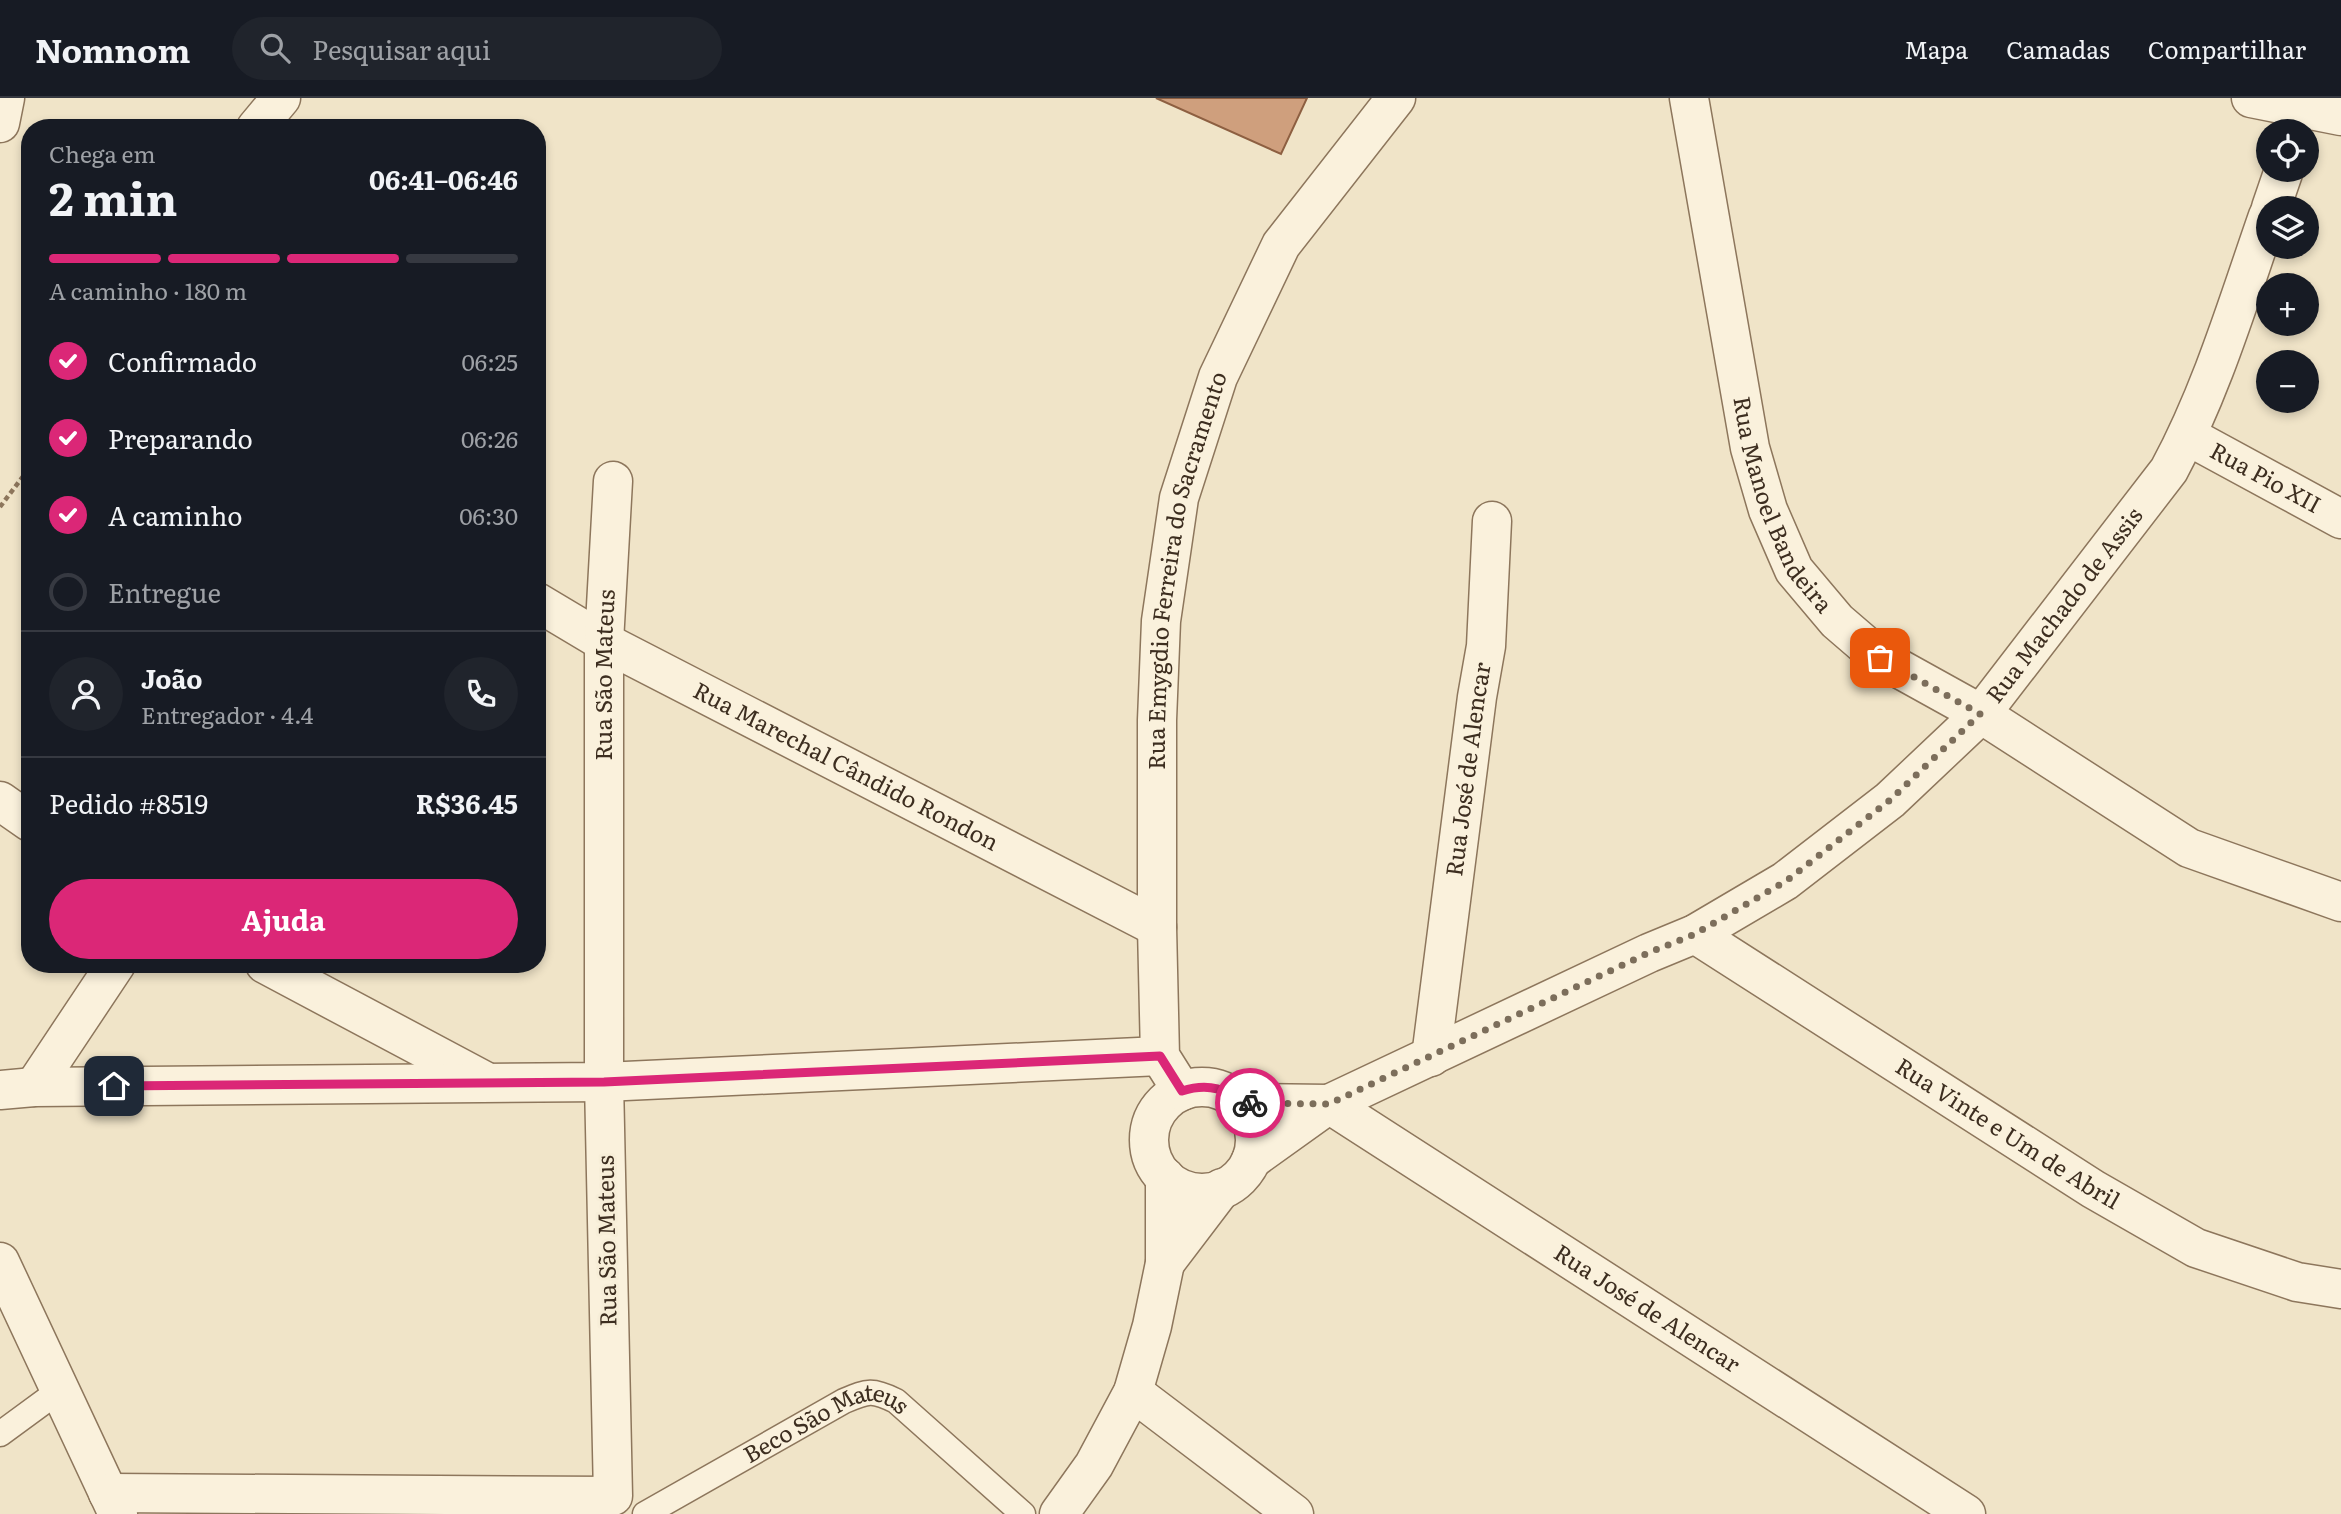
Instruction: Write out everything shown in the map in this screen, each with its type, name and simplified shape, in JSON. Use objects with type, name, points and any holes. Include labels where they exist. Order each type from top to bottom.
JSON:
[{"type":"street","points":[[0,123],[5,98]]},
{"type":"street","points":[[264,119],[281,98]]},
{"type":"street","name":"Rua Emygdio Ferreira do Sacramento","points":[[1160,1056],[1157,720],[1161,621],[1179,498],[1218,377],[1281,245],[1396,98]]},
{"type":"street","name":"Rua Manoel Bandeira","points":[[1689,98],[1750,448],[1768,510],[1794,570],[1837,621],[1880,658],[1980,714],[2189,848],[2341,902]]},
{"type":"street","points":[[2252,98],[2315,114]]},
{"type":"street","name":"Rua Machado de Assis","points":[[1251,1160],[1329,1104],[1648,953],[1695,934],[1796,873],[1890,800],[1980,714],[2169,470],[2188,436],[2219,358],[2256,251]]},
{"type":"street","name":"Rua Pio XII","points":[[2188,436],[2341,519]]},
{"type":"street","name":"Rua São Mateus","points":[[613,481],[604,642],[604,1082],[624,1508]]},
{"type":"street","name":"Rua José de Alencar","points":[[1431,1057],[1486,646],[1492,522]]},
{"type":"street","name":"Rua Marechal Cândido Rondon","points":[[546,607],[604,642],[1157,927]]},
{"type":"street","points":[[0,802],[21,816]]},
{"type":"street","name":"Rua Vinte e Um de Abril","points":[[1695,934],[2093,1189],[2196,1248],[2297,1282],[2341,1289]]},
{"type":"street","points":[[17,1089],[109,973]]},
{"type":"street","points":[[282,973],[488,1083]]},
{"type":"street","points":[[17,1089],[604,1082],[1160,1056],[1182,1091]]},
{"type":"street","points":[[1197,1087],[1213,1088],[1240,1102],[1251,1120],[1255,1140],[1251,1160],[1239,1177],[1212,1192],[1191,1192],[1165,1177],[1151,1156],[1150,1129],[1161,1106],[1182,1091],[1197,1087]]},
{"type":"street","name":"Rua Machado de Assis","points":[[1240,1102],[1329,1104]]},
{"type":"street","name":"Rua José de Alencar","points":[[1329,1104],[1966,1514]]},
{"type":"street","points":[[1059,1514],[1094,1465],[1133,1392],[1152,1326],[1165,1263],[1165,1177]]},
{"type":"street","points":[[1165,1263],[1222,1188]]},
{"type":"street","points":[[0,1262],[113,1503],[624,1508]]},
{"type":"street","points":[[1133,1392],[1294,1514]]},
{"type":"lane","points":[[0,1434],[60,1390]]},
{"type":"lane","name":"Beco São Mateus","points":[[624,1508],[868,1391],[880,1393],[896,1401],[1024,1514]]},
{"type":"path","points":[[0,507],[21,479]]},
{"type":"building","points":[[1156,98],[1307,98],[1281,154]]},
{"type":"way so far","points":[[1250,1103],[1329,1104],[1648,953],[1695,934],[1786,881],[1890,800],[1980,714],[1880,658]]},
{"type":"route","points":[[114,1086],[604,1082],[1160,1056],[1182,1091],[1205,1086],[1227,1093],[1240,1102],[1250,1103]]}]
